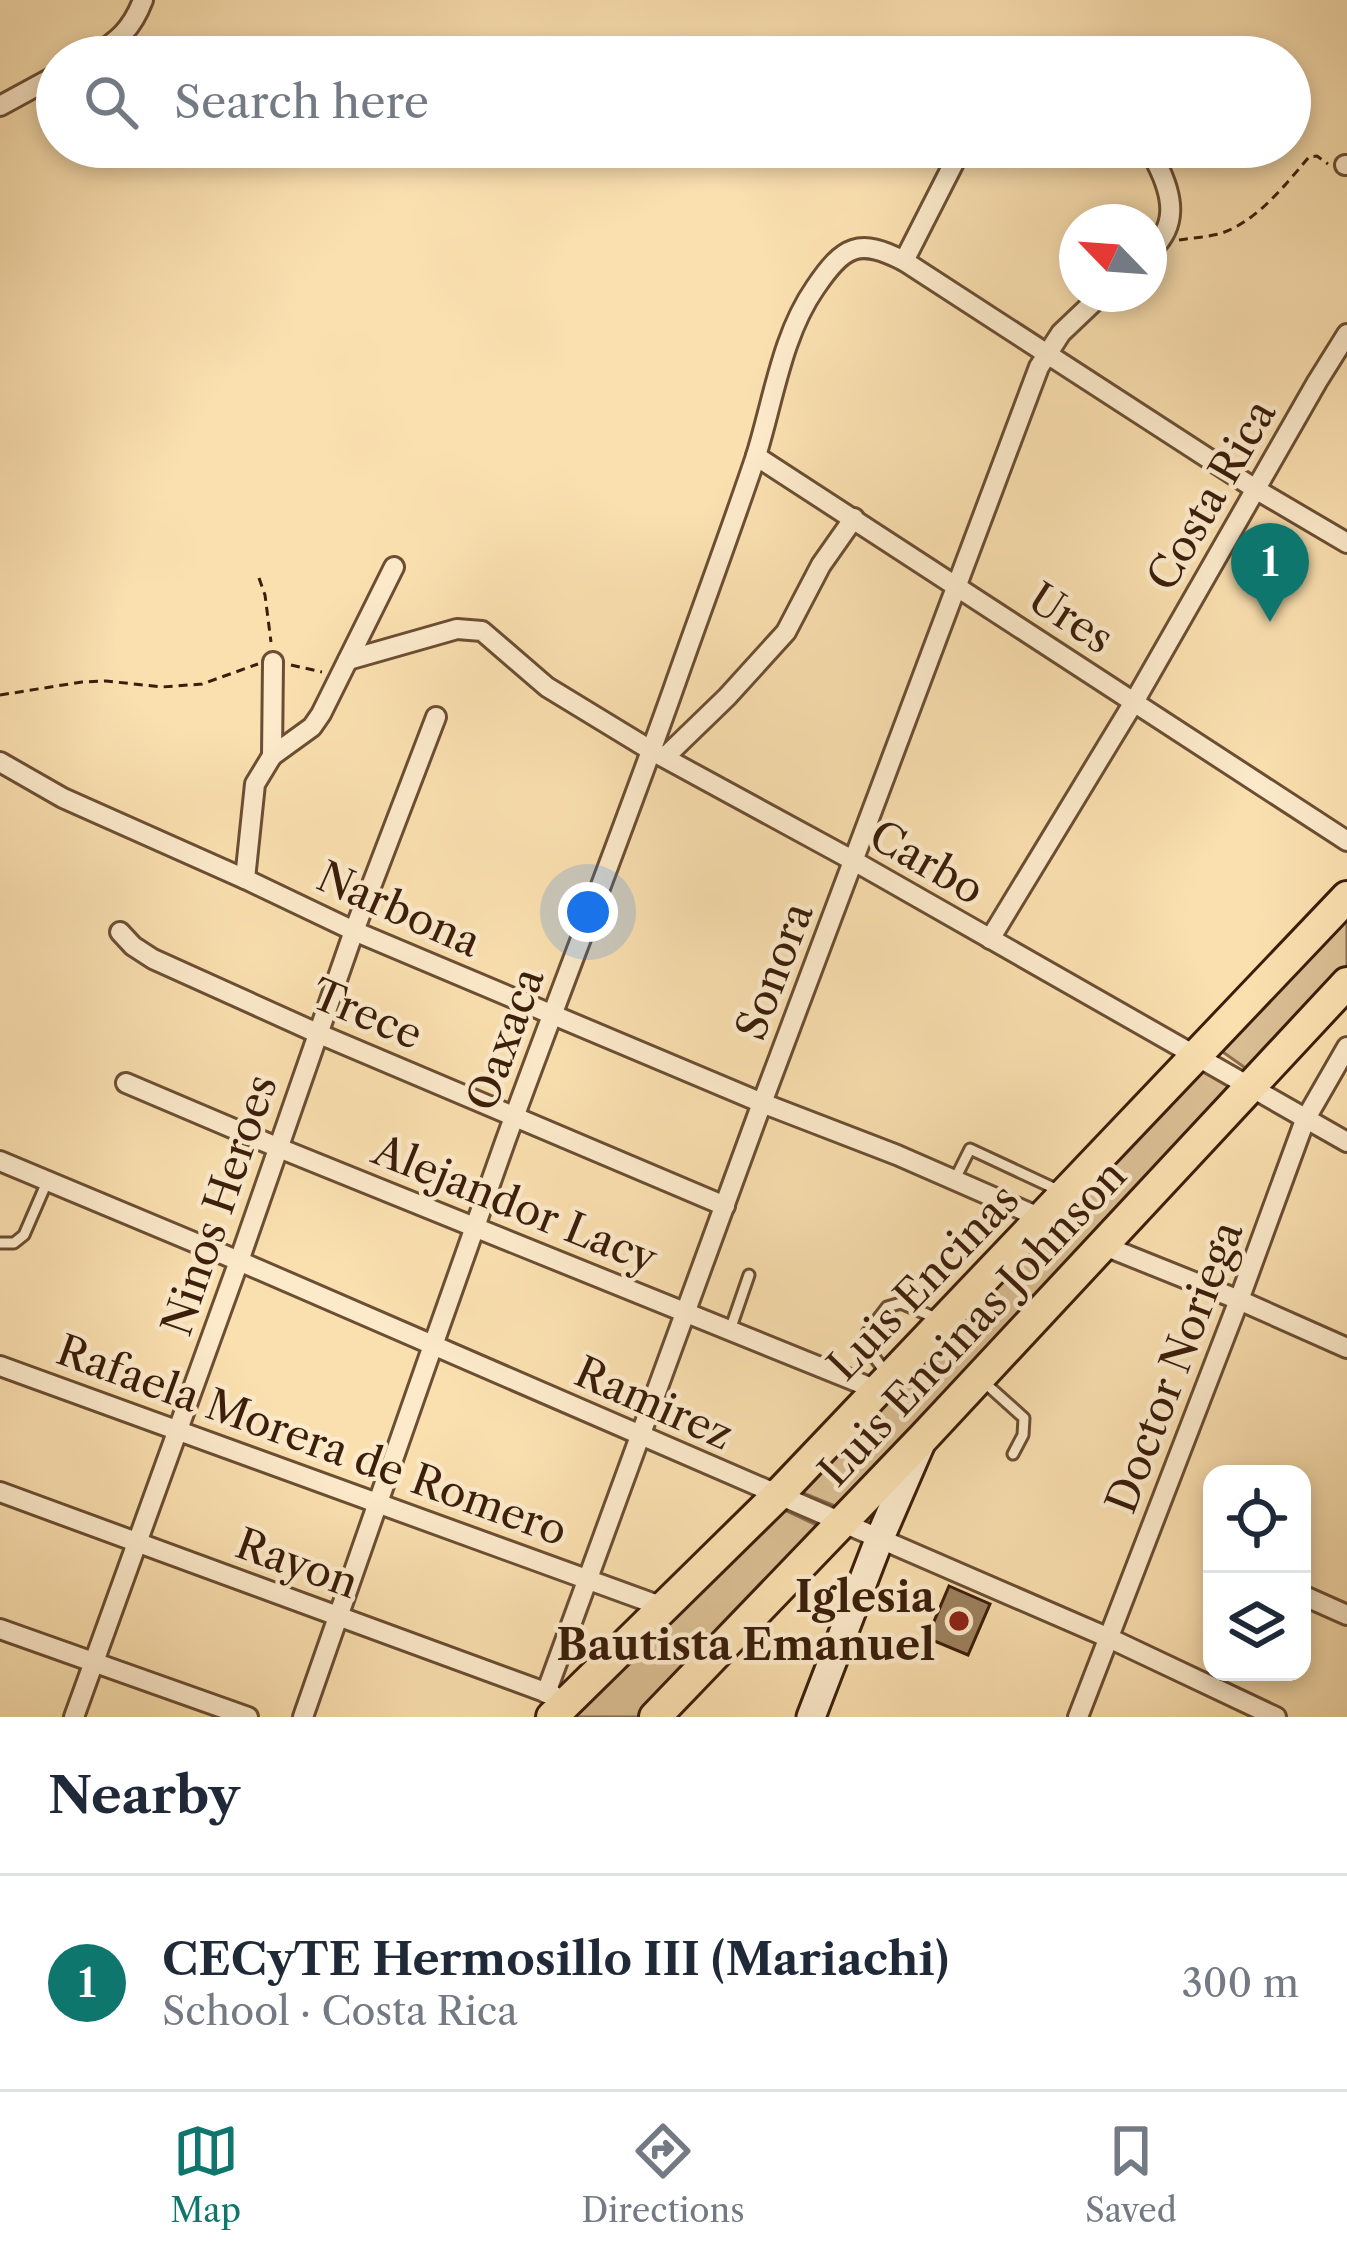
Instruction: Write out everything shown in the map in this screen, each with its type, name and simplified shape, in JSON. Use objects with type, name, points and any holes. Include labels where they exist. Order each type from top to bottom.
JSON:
[{"type":"main road","name":"Luis Encinas","points":[[556,1703],[666,1608],[776,1496],[1347,897]]},
{"type":"main road","name":"Luis Encinas Johnson","points":[[656,1717],[1249,1087],[1343,995]]},
{"type":"main road","points":[[811,1717],[924,1437]]},
{"type":"street","points":[[124,36],[143,0]]},
{"type":"street","points":[[0,106],[36,86]]},
{"type":"street","points":[[951,168],[904,261],[1257,490],[1347,543]]},
{"type":"street","points":[[1159,168],[1172,214],[1167,228]]},
{"type":"street","name":"Oaxaca","points":[[303,1717],[552,1014],[658,754],[795,323],[815,287],[842,258],[861,246],[904,261]]},
{"type":"street","name":"Sonora","points":[[556,1703],[588,1578],[1046,352],[1083,312]]},
{"type":"street","name":"Costa Rica","points":[[990,939],[1347,334]]},
{"type":"street","name":"Ures","points":[[756,456],[1347,841]]},
{"type":"street","points":[[658,754],[727,697],[785,632],[821,565],[854,518]]},
{"type":"street","points":[[245,879],[255,784],[272,757],[312,727],[394,567]]},
{"type":"street","name":"Carbo","points":[[345,668],[457,628],[482,631],[547,687],[658,754],[1347,1142]]},
{"type":"street","points":[[272,757],[273,662]]},
{"type":"street","name":"Ninos Heroes","points":[[74,1717],[353,931],[436,718]]},
{"type":"street","name":"Narbona","points":[[0,762],[63,799],[353,931],[1042,1218]]},
{"type":"street","name":"Trece","points":[[120,932],[153,959],[724,1206]]},
{"type":"street","name":"Doctor Noriega","points":[[1078,1717],[1305,1120],[1347,1047]]},
{"type":"street","name":"Alejandor Lacy","points":[[126,1083],[730,1330],[883,1383]]},
{"type":"street","name":"Ramirez","points":[[0,1161],[1109,1638],[1276,1717]]},
{"type":"street","points":[[1102,1245],[1347,1348]]},
{"type":"street","name":"Rafaela Morera de Romero","points":[[0,1366],[666,1608]]},
{"type":"street","name":"Rayon","points":[[0,1492],[338,1616],[556,1703]]},
{"type":"street","points":[[1311,1599],[1347,1615]]},
{"type":"street","points":[[0,1629],[248,1717]]},
{"type":"lane","points":[[954,1180],[970,1149],[1065,1194]]},
{"type":"lane","points":[[0,1243],[14,1244],[24,1235],[47,1181]]},
{"type":"lane","points":[[730,1330],[749,1275]]},
{"type":"lane","points":[[883,1383],[867,1347],[867,1333],[887,1307],[901,1303],[943,1322]]},
{"type":"lane","points":[[979,1378],[1024,1418],[1023,1435],[1013,1454]]},
{"type":"path","points":[[1311,157],[1331,166],[1346,165]]},
{"type":"path","points":[[1167,244],[1226,231],[1282,190],[1300,168]]},
{"type":"path","points":[[259,578],[273,662]]},
{"type":"path","points":[[0,695],[82,682],[202,685],[273,662],[345,668]]},
{"type":"shaded area","points":[[1347,917],[1347,972],[1251,1072],[1220,1050]]},
{"type":"shaded area","points":[[1207,1064],[1236,1086],[835,1506],[798,1491]]},
{"type":"shaded area","points":[[782,1509],[821,1527],[639,1717],[571,1717]]},
{"type":"building","name":"Iglesia Bautista Emanuel","points":[[949,1586],[990,1604],[968,1655],[927,1638]]},
{"type":"place","name":"CECyTE Hermosillo III (Mariachi)","points":[[1270,622]]},
{"type":"place","name":"Iglesia Bautista Emanuel","points":[[959,1621]]}]
